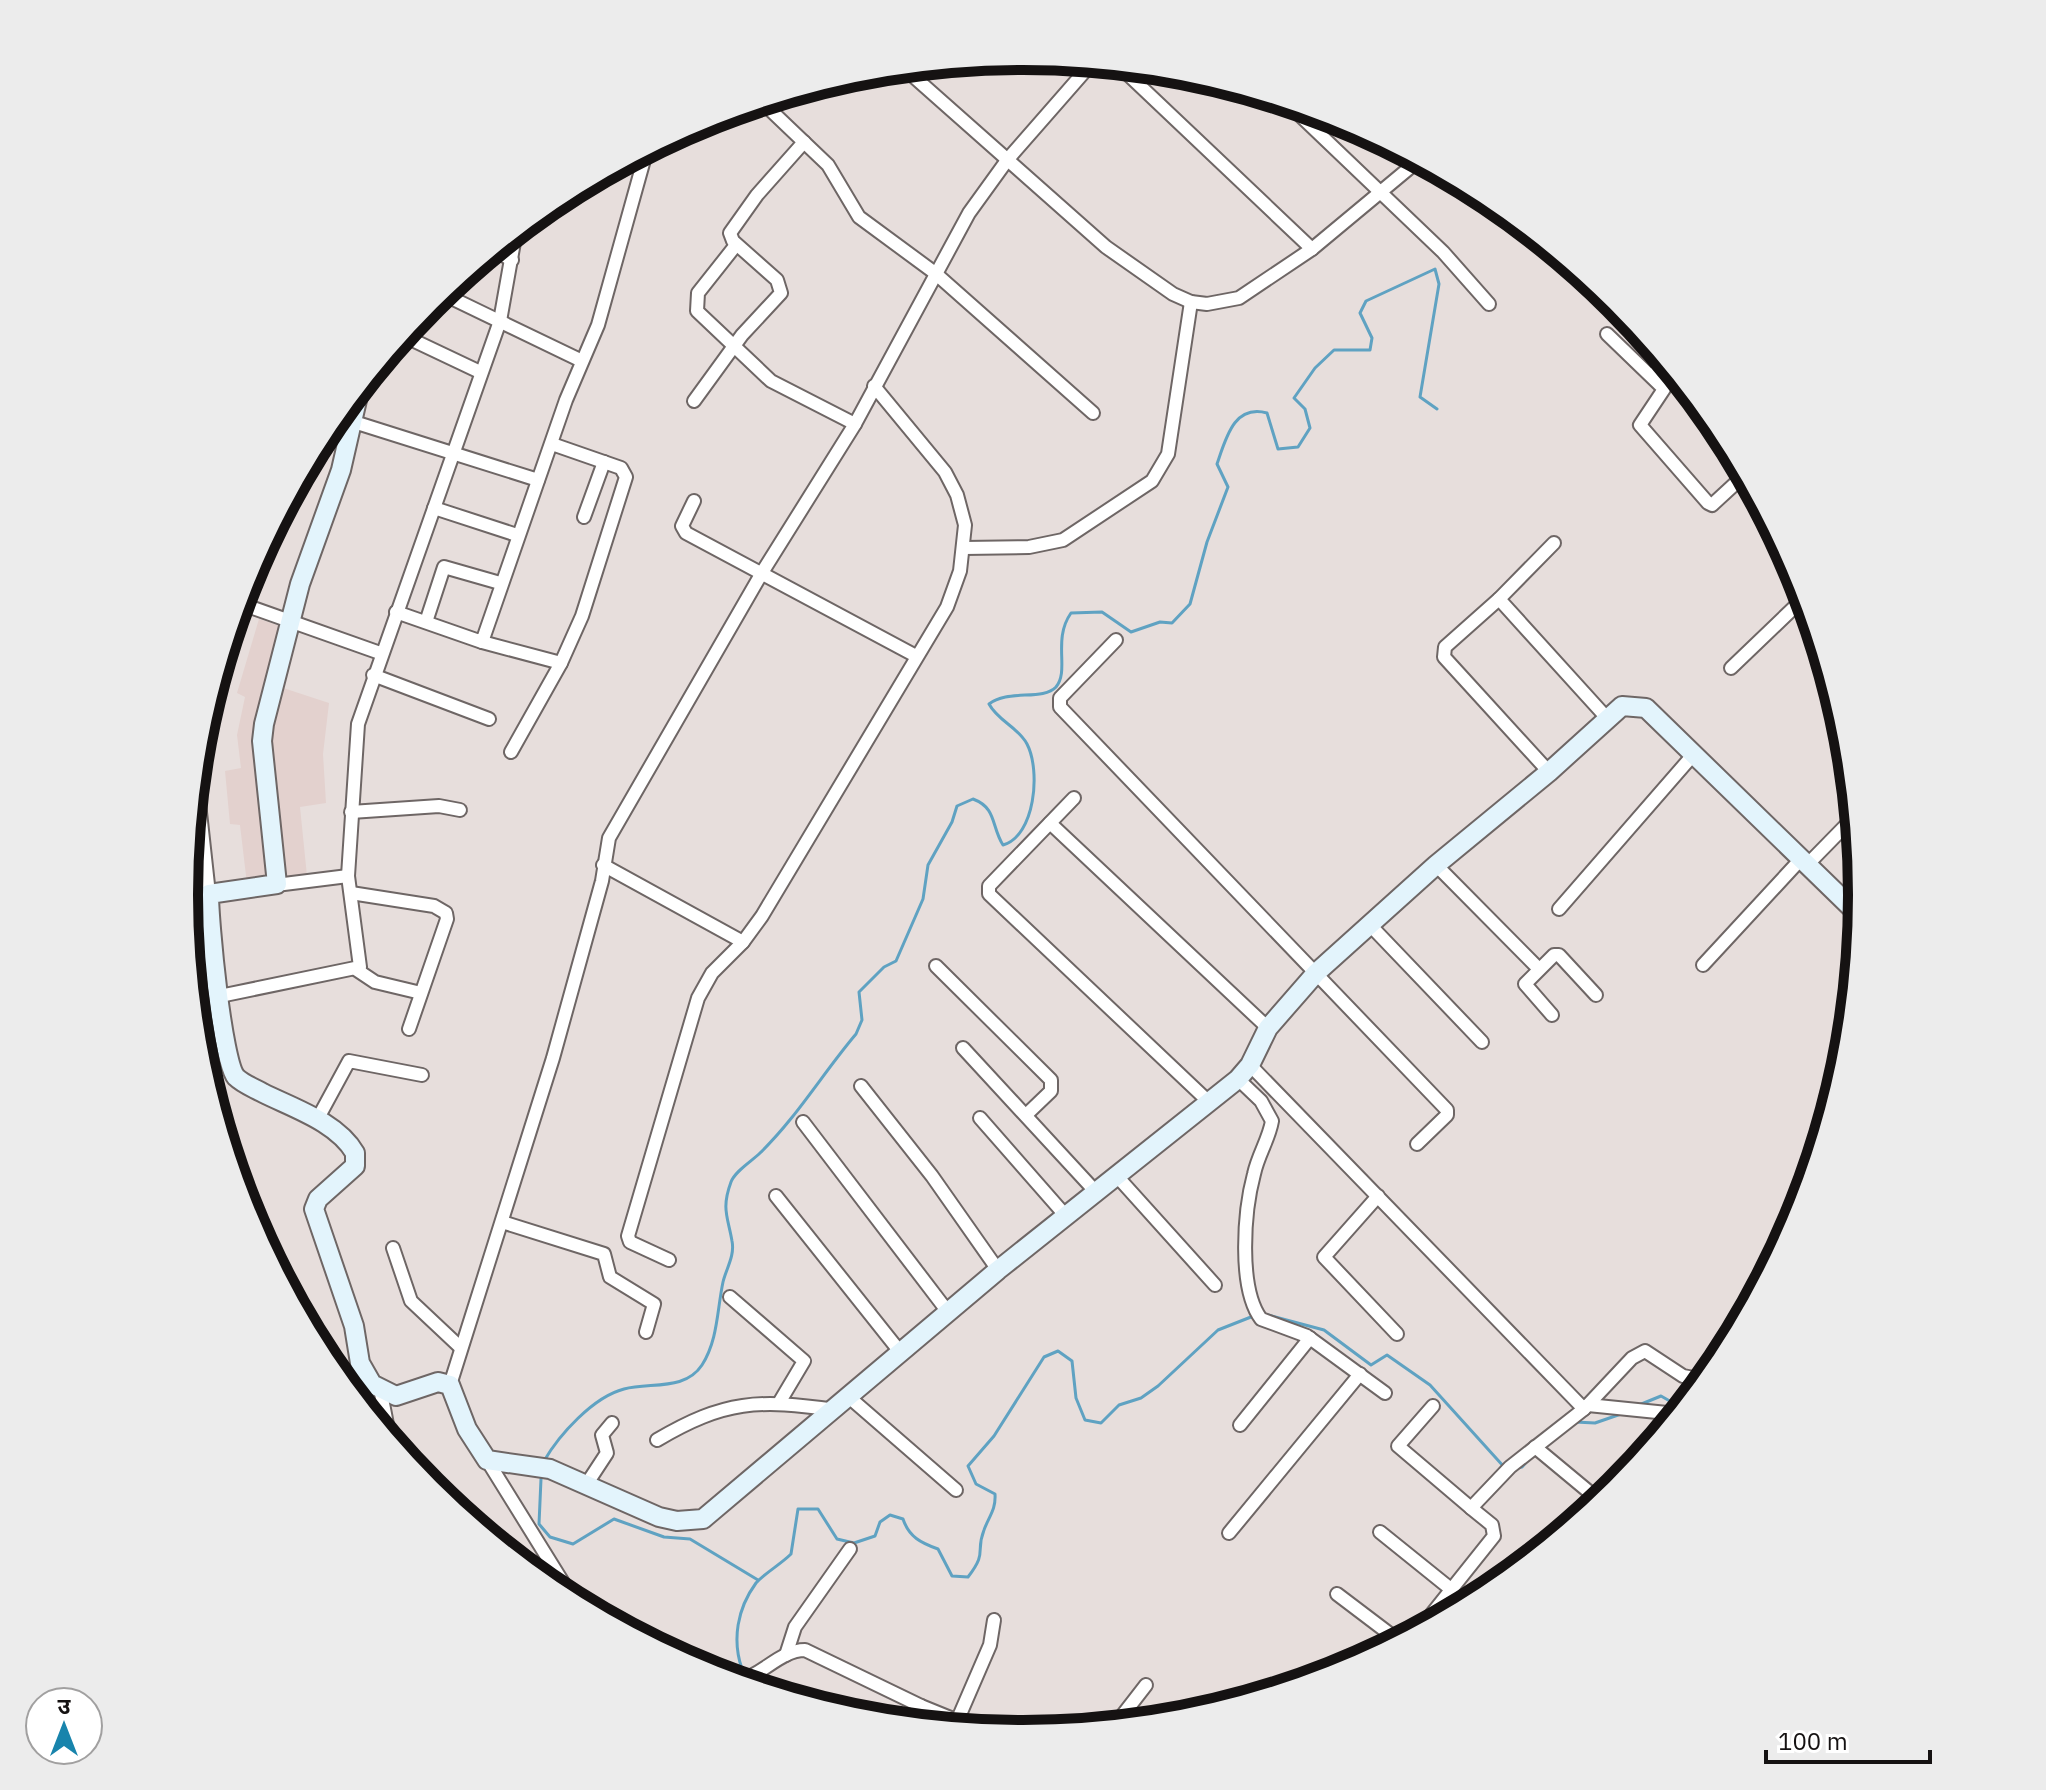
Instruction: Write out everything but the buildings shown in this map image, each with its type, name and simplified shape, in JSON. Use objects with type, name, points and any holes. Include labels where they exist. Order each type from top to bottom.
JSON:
[{"type":"main road","points":[[356,410],[336,486],[312,546],[290,620],[262,741],[276,885],[209,894],[229,1061],[235,1076],[341,1136],[357,1158],[351,1171],[318,1199],[314,1209],[354,1326],[360,1363],[372,1384],[396,1396],[438,1382],[450,1385],[474,1442],[487,1460],[550,1469],[659,1517],[677,1521],[703,1519],[1065,1215],[1210,1103],[1244,1072],[1268,1028],[1316,973],[1436,865],[1549,772],[1606,717],[1622,706],[1639,705],[1848,904]]},
{"type":"street","points":[[450,1385],[553,1058],[609,838],[763,571],[855,424],[969,213],[1008,159],[1084,73]]},
{"type":"street","points":[[914,77],[1106,247],[1173,294],[1191,302],[1207,304],[1239,298],[1312,249],[1411,167]]},
{"type":"street","points":[[1131,77],[1312,249]]},
{"type":"street","points":[[770,110],[833,172],[843,196],[859,217],[935,273],[1093,413]]},
{"type":"street","points":[[1306,121],[1383,192],[1489,304]]},
{"type":"street","points":[[694,401],[733,347],[782,290],[777,280],[730,238],[731,228],[804,142]]},
{"type":"street","points":[[482,642],[517,535],[598,325],[643,163]]},
{"type":"street","points":[[736,245],[695,299],[697,311],[771,381],[855,424]]},
{"type":"street","points":[[357,970],[360,964],[348,876],[358,724],[380,653],[500,321],[514,246]]},
{"type":"street","points":[[503,255],[512,260]]},
{"type":"street","points":[[454,299],[582,361]]},
{"type":"street","points":[[964,548],[1029,547],[1063,540],[1152,481],[1168,454],[1191,302]]},
{"type":"street","points":[[1607,334],[1652,376],[1664,392],[1640,425],[1708,503],[1712,505],[1737,482]]},
{"type":"street","points":[[413,340],[480,372]]},
{"type":"street","points":[[1652,376],[1658,370]]},
{"type":"street","points":[[669,1260],[630,1242],[628,1236],[698,998],[712,973],[743,942],[762,916],[947,607],[964,548],[963,513],[945,472],[874,386]]},
{"type":"street","points":[[354,422],[538,480]]},
{"type":"street","points":[[511,752],[561,663],[582,616],[625,487],[625,470],[552,444]]},
{"type":"street","points":[[584,517],[604,462]]},
{"type":"street","points":[[694,501],[683,522],[684,530],[916,656]]},
{"type":"street","points":[[434,508],[517,535]]},
{"type":"street","points":[[1549,772],[1444,657],[1445,647],[1499,599],[1554,543]]},
{"type":"street","points":[[426,622],[444,567],[500,583]]},
{"type":"street","points":[[1499,599],[1606,717]]},
{"type":"street","points":[[1731,668],[1795,606]]},
{"type":"street","points":[[251,607],[380,653]]},
{"type":"street","points":[[396,612],[482,642],[561,663]]},
{"type":"street","points":[[1116,640],[1060,698],[1060,707],[1447,1110],[1447,1115],[1417,1144]]},
{"type":"street","points":[[373,675],[489,719]]},
{"type":"street","points":[[1559,909],[1693,755]]},
{"type":"street","points":[[1074,798],[989,886],[989,894],[1210,1103]]},
{"type":"street","points":[[351,812],[439,806],[460,810]]},
{"type":"street","points":[[1050,823],[1268,1028]]},
{"type":"street","points":[[201,825],[209,894]]},
{"type":"street","points":[[1703,965],[1804,862],[1845,825]]},
{"type":"street","points":[[603,865],[743,942]]},
{"type":"street","points":[[1436,865],[1539,969]]},
{"type":"street","points":[[276,885],[348,876]]},
{"type":"street","points":[[351,893],[444,910],[447,919],[409,1029]]},
{"type":"street","points":[[1370,925],[1482,1042]]},
{"type":"street","points":[[1552,1015],[1525,986],[1554,955],[1559,955],[1596,995]]},
{"type":"street","points":[[936,966],[1051,1080],[1051,1091],[1026,1115]]},
{"type":"street","points":[[220,996],[357,970],[375,982],[421,993]]},
{"type":"street","points":[[963,1048],[1095,1191]]},
{"type":"street","points":[[317,1120],[349,1061],[422,1075]]},
{"type":"street","points":[[1244,1072],[1378,1196],[1586,1407],[1665,1413]]},
{"type":"street","points":[[1244,1072],[1272,1117],[1253,1176],[1244,1269],[1257,1312],[1310,1338],[1385,1393]]},
{"type":"street","points":[[861,1086],[932,1176],[998,1270]]},
{"type":"street","points":[[980,1118],[1065,1215]]},
{"type":"street","points":[[803,1122],[948,1312]]},
{"type":"street","points":[[1115,1174],[1215,1285]]},
{"type":"street","points":[[776,1196],[901,1353]]},
{"type":"street","points":[[1378,1196],[1324,1257],[1397,1334]]},
{"type":"street","points":[[502,1222],[604,1254],[611,1279],[654,1304],[646,1332]]},
{"type":"street","points":[[393,1248],[411,1301],[461,1348]]},
{"type":"street","points":[[730,1297],[804,1361],[779,1403]]},
{"type":"street","points":[[1240,1425],[1310,1338]]},
{"type":"street","points":[[1471,1508],[1508,1470],[1586,1407],[1632,1358],[1645,1351],[1683,1376],[1692,1378]]},
{"type":"street","points":[[1229,1533],[1360,1374]]},
{"type":"street","points":[[380,1388],[386,1418]]},
{"type":"street","points":[[657,1440],[704,1414],[743,1405],[843,1404],[956,1490]]},
{"type":"street","points":[[1433,1406],[1398,1447],[1492,1525],[1495,1533],[1438,1607]]},
{"type":"street","points":[[586,1485],[607,1453],[602,1435],[612,1423]]},
{"type":"street","points":[[1536,1448],[1590,1493]]},
{"type":"street","points":[[487,1460],[560,1577]]},
{"type":"street","points":[[1380,1532],[1452,1590]]},
{"type":"street","points":[[786,1655],[795,1627],[850,1549]]},
{"type":"street","points":[[1337,1594],[1390,1634]]},
{"type":"street","points":[[959,1717],[990,1645],[994,1620]]},
{"type":"street","points":[[760,1677],[786,1655],[805,1650],[921,1706],[950,1716]]},
{"type":"street","points":[[1124,1714],[1146,1685]]},
{"type":"street","points":[[918,1713],[921,1706]]},
{"type":"shaded area","points":[[259,619],[286,628],[268,683],[329,703],[323,754],[326,803],[300,807],[307,876],[247,884],[240,825],[230,824],[225,771],[241,768],[237,735],[245,697],[237,693]]},
{"type":"water","points":[[200,943],[209,971],[208,1013],[230,1121],[205,1003]]},
{"type":"waterway","points":[[544,1461],[568,1429],[589,1408],[612,1393],[677,1382],[695,1373],[702,1365],[714,1335],[723,1282],[732,1252],[726,1206],[733,1178],[786,1125],[856,1034],[862,1020],[859,992],[884,967],[896,961],[923,899],[928,865],[952,822],[957,806],[973,799],[986,807],[1003,845],[1014,839],[1022,829],[1034,785],[1031,756],[1019,733],[989,704],[1005,697],[1043,693],[1056,687],[1062,672],[1065,623],[1071,613],[1102,612],[1131,632],[1160,622],[1172,623],[1190,604],[1207,542],[1228,487],[1217,464],[1233,425],[1247,414],[1267,413],[1278,449],[1298,447],[1310,428],[1305,409],[1294,398],[1315,368],[1334,350],[1370,350],[1372,338],[1360,313],[1366,301],[1435,269],[1439,284],[1420,397],[1437,409]]},
{"type":"waterway","points":[[1264,1314],[1324,1330],[1371,1365],[1387,1355],[1430,1385],[1505,1468]]},
{"type":"waterway","points":[[742,1669],[737,1636],[744,1603],[756,1583],[791,1554],[798,1509],[818,1509],[837,1539],[854,1543],[875,1536],[880,1522],[890,1515],[903,1519],[916,1538],[938,1549],[952,1576],[968,1577],[979,1557],[995,1500],[995,1494],[976,1484],[968,1466],[994,1436],[1044,1357],[1058,1351],[1072,1361],[1076,1398],[1085,1420],[1101,1423],[1119,1405],[1141,1398],[1158,1386],[1218,1330],[1256,1315]]},
{"type":"waterway","points":[[1639,1405],[1661,1396],[1673,1403]]},
{"type":"waterway","points":[[1575,1422],[1595,1423],[1621,1414]]},
{"type":"waterway","points":[[1516,1468],[1522,1467],[1529,1459]]},
{"type":"waterway","points":[[541,1479],[539,1524],[550,1537],[573,1544],[614,1519],[664,1537],[690,1539],[758,1580]]}]
